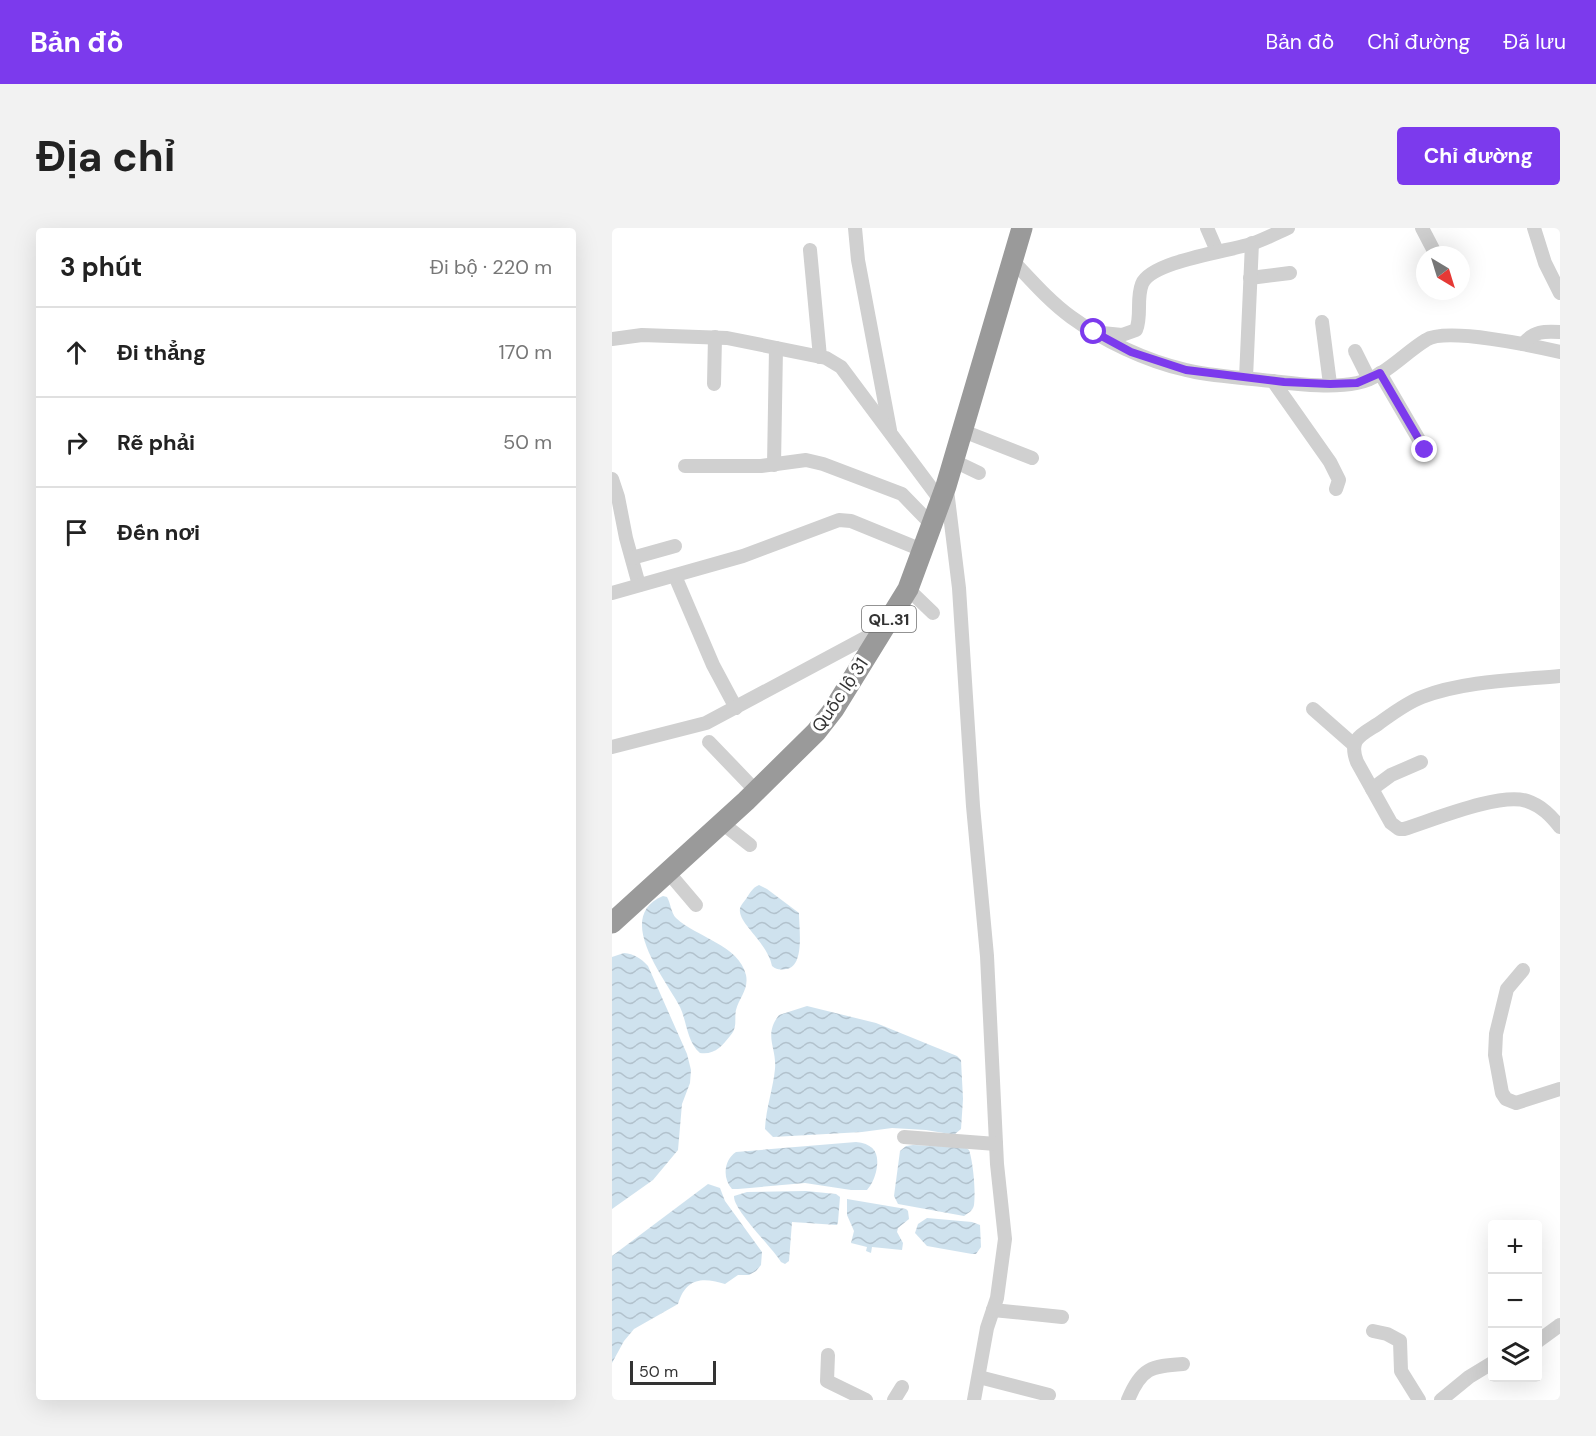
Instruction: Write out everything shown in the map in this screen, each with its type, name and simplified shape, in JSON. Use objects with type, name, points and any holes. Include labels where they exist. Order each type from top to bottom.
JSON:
[{"type":"highway","name":"Quốc lộ 31","points":[[612,923],[722,823],[816,732],[834,709],[908,589],[944,493],[1022,228]]},
{"type":"street","points":[[855,228],[858,260],[891,434]]},
{"type":"street","points":[[1207,228],[1217,251]]},
{"type":"street","points":[[1094,332],[1122,335],[1136,330],[1139,323],[1141,285],[1164,267],[1288,228]]},
{"type":"street","points":[[1422,228],[1431,246]]},
{"type":"street","points":[[1534,228],[1545,263],[1560,293]]},
{"type":"street","points":[[1246,378],[1250,278],[1260,236]]},
{"type":"street","points":[[810,250],[820,357]]},
{"type":"street","points":[[1012,260],[1070,316],[1094,332],[1131,352],[1186,370],[1273,381],[1357,383],[1391,367],[1426,339],[1434,336],[1466,337],[1523,344],[1560,352]]},
{"type":"street","points":[[1250,278],[1290,273]]},
{"type":"street","points":[[1322,322],[1330,384]]},
{"type":"street","points":[[1523,344],[1533,334],[1539,332],[1560,332]]},
{"type":"street","points":[[612,339],[642,335],[715,337],[746,341],[820,357],[841,367],[891,434],[944,493],[959,588],[973,806],[987,956],[996,1144],[1005,1239],[974,1400]]},
{"type":"street","points":[[714,384],[715,337]]},
{"type":"street","points":[[774,465],[776,348]]},
{"type":"street","points":[[1355,351],[1375,376],[1425,450]]},
{"type":"street","points":[[1273,381],[1330,462],[1339,480],[1336,489]]},
{"type":"street","points":[[963,431],[1032,458]]},
{"type":"street","points":[[686,466],[761,466],[806,460],[823,464],[902,494],[932,525]]},
{"type":"street","points":[[954,461],[980,473]]},
{"type":"street","points":[[612,479],[639,585]]},
{"type":"street","points":[[612,593],[743,556],[839,520],[851,521],[922,550]]},
{"type":"street","points":[[632,558],[675,546]]},
{"type":"street","points":[[675,576],[713,665],[736,708]]},
{"type":"street","points":[[908,589],[933,614]]},
{"type":"street","points":[[612,747],[706,723],[884,627]]},
{"type":"street","points":[[1560,676],[1473,684],[1422,697],[1359,736],[1353,752],[1391,822],[1399,829],[1484,804],[1518,799],[1538,806],[1549,814],[1560,827]]},
{"type":"street","points":[[1313,709],[1354,745]]},
{"type":"street","points":[[709,742],[756,791]]},
{"type":"street","points":[[1372,789],[1392,775],[1421,762]]},
{"type":"street","points":[[722,823],[750,845]]},
{"type":"street","points":[[668,872],[696,905]]},
{"type":"street","points":[[1523,970],[1507,989],[1496,1034],[1495,1054],[1502,1093],[1506,1100],[1516,1103],[1560,1089]]},
{"type":"street","points":[[904,1137],[996,1144]]},
{"type":"street","points":[[993,1310],[1062,1317]]},
{"type":"street","points":[[1542,1338],[1560,1325]]},
{"type":"street","points":[[1373,1331],[1387,1334],[1400,1341],[1401,1371],[1419,1400]]},
{"type":"street","points":[[828,1355],[826,1381],[866,1400]]},
{"type":"street","points":[[1128,1400],[1142,1375],[1156,1366],[1183,1364]]},
{"type":"street","points":[[1441,1400],[1469,1377],[1488,1366]]},
{"type":"street","points":[[979,1377],[1049,1395]]},
{"type":"street","points":[[894,1400],[902,1387]]},
{"type":"water","points":[[759,885],[799,913],[800,946],[796,962],[792,967],[779,969],[772,966],[765,950],[741,917],[742,905],[751,891]]},
{"type":"water","points":[[663,896],[667,897],[676,918],[735,956],[746,975],[745,989],[736,1010],[734,1030],[721,1046],[710,1053],[700,1053],[692,1043],[680,1007],[655,965],[643,933],[643,918],[649,906]]},
{"type":"water","points":[[624,953],[637,957],[648,966],[687,1054],[691,1070],[690,1083],[682,1104],[678,1150],[653,1180],[612,1209],[612,957]]},
{"type":"water","points":[[807,1006],[876,1023],[957,1056],[961,1060],[963,1099],[961,1129],[955,1134],[892,1128],[773,1137],[765,1129],[775,1069],[772,1029],[779,1015]]},
{"type":"water","points":[[856,1142],[868,1145],[876,1155],[876,1172],[867,1190],[805,1183],[732,1189],[727,1180],[727,1164],[736,1152]]},
{"type":"water","points":[[906,1146],[965,1147],[969,1150],[975,1193],[973,1209],[970,1212],[964,1216],[898,1204],[894,1196],[900,1151]]},
{"type":"water","points":[[708,1184],[720,1188],[725,1201],[762,1252],[761,1265],[749,1275],[738,1275],[725,1284],[702,1280],[690,1284],[681,1295],[678,1304],[634,1329],[624,1341],[612,1363],[612,1256]]},
{"type":"water","points":[[806,1191],[836,1194],[840,1197],[838,1222],[837,1225],[792,1222],[789,1261],[785,1264],[746,1219],[735,1202],[734,1196],[747,1192]]},
{"type":"water","points":[[847,1199],[906,1209],[909,1219],[898,1228],[897,1232],[903,1243],[902,1250],[872,1247],[871,1253],[866,1251],[867,1247],[851,1243],[854,1231],[847,1215]]},
{"type":"water","points":[[927,1218],[972,1222],[980,1225],[981,1247],[976,1254],[972,1254],[927,1246],[915,1233],[918,1224]]},
{"type":"route","points":[[1094,332],[1131,352],[1186,370],[1284,382],[1330,384],[1357,383],[1380,373],[1425,450]]}]
